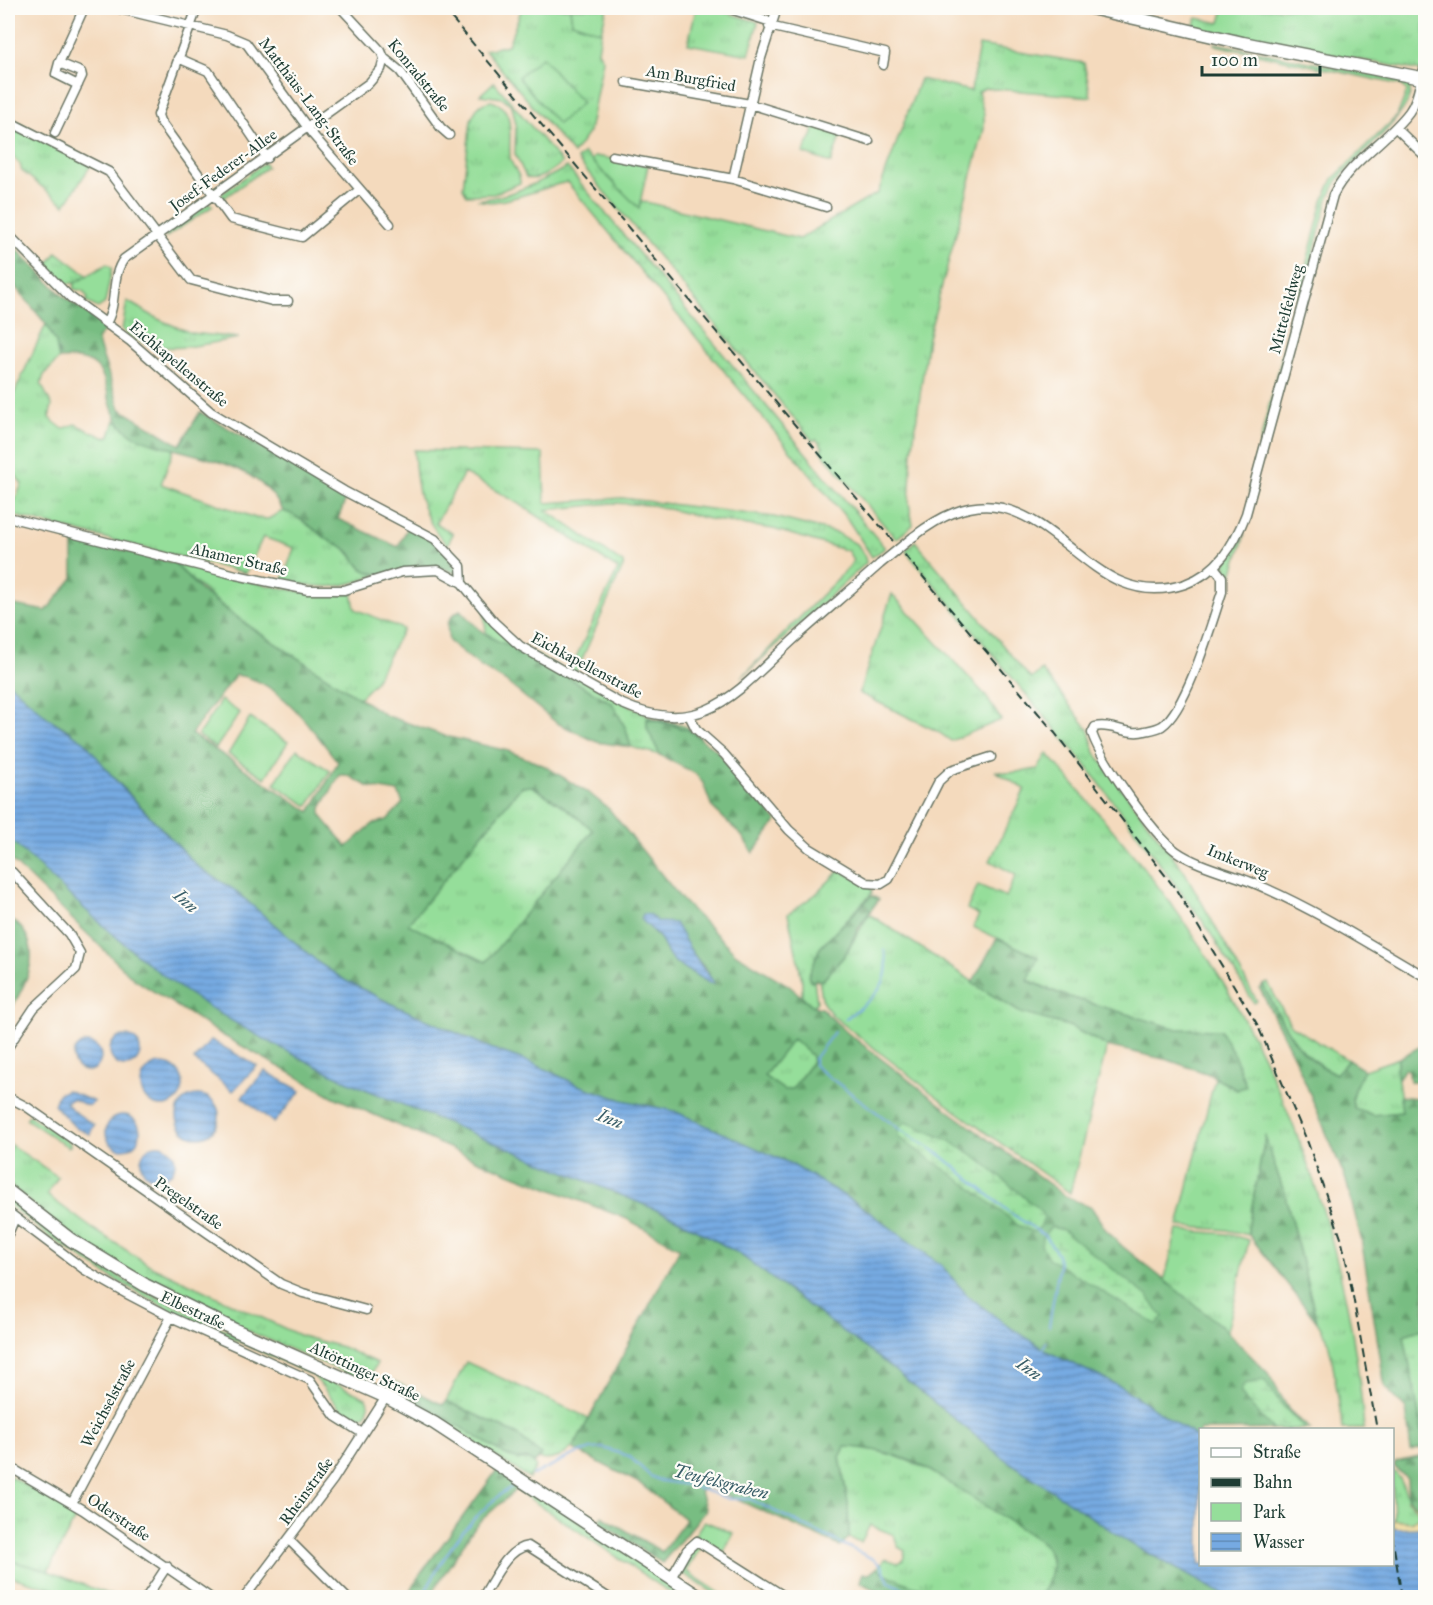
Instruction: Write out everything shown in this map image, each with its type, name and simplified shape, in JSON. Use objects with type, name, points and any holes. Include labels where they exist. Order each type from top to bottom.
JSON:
[{"type":"main road","points":[[1091,8],[1254,46],[1423,79]]},
{"type":"main road","name":"Altöttinger Straße","points":[[8,1191],[71,1240],[145,1285],[235,1330],[386,1397],[478,1450],[701,1598]]},
{"type":"street","points":[[55,133],[78,85],[57,74],[59,63],[84,8]]},
{"type":"street","name":"Matthäus-Lang-Straße","points":[[116,8],[227,35],[246,43],[307,127],[390,224]]},
{"type":"street","points":[[197,8],[160,109],[160,121],[214,197],[234,221],[302,237],[359,190]]},
{"type":"street","name":"Konradstraße","points":[[341,8],[381,51],[384,58],[400,71],[441,128],[450,135]]},
{"type":"street","points":[[727,8],[770,24],[885,53],[883,65]]},
{"type":"street","name":"Am Burgfried","points":[[733,179],[770,24],[777,8]]},
{"type":"street","points":[[178,58],[208,71],[267,158]]},
{"type":"street","name":"Josef-Federer-Allee","points":[[106,323],[112,312],[121,263],[369,83],[381,69],[384,58]]},
{"type":"street","name":"Mittelfeldweg","points":[[880,564],[930,524],[964,509],[990,506],[1034,522],[1103,573],[1142,588],[1179,586],[1200,578],[1214,567],[1236,539],[1246,514],[1333,195],[1344,176],[1396,128],[1414,104],[1423,79],[1425,64]]},
{"type":"street","name":"Am Burgfried","points":[[626,82],[750,104],[869,141]]},
{"type":"street","points":[[8,121],[109,172],[191,280],[272,301],[288,301]]},
{"type":"street","points":[[1396,128],[1425,157]]},
{"type":"street","points":[[612,156],[733,179],[826,207]]},
{"type":"street","name":"Eichkapellenstraße","points":[[8,234],[70,297],[106,323],[224,421],[344,491],[435,539],[461,566],[462,583],[511,639],[565,674],[633,709],[666,716],[689,715],[717,706],[733,696],[880,564]]},
{"type":"street","name":"Ahamer Straße","points":[[8,518],[226,573],[308,590],[344,591],[402,572],[430,569],[444,572],[462,583]]},
{"type":"street","name":"Imkerweg","points":[[1214,567],[1222,578],[1222,592],[1185,693],[1162,726],[1138,733],[1098,726],[1092,733],[1107,765],[1175,850],[1286,898],[1425,977]]},
{"type":"street","points":[[689,715],[696,729],[732,762],[789,830],[824,858],[867,883],[881,884],[889,879],[939,781],[951,770],[991,757]]},
{"type":"street","points":[[8,1047],[34,1008],[75,969],[80,953],[69,934],[12,872]]},
{"type":"street","name":"Pregelstraße","points":[[8,1097],[27,1107],[281,1284],[366,1310]]},
{"type":"street","points":[[8,1234],[11,1215]]},
{"type":"street","name":"Elbestraße","points":[[11,1215],[85,1269],[171,1317],[309,1380],[328,1409],[344,1423],[362,1433]]},
{"type":"street","name":"Weichselstraße","points":[[72,1503],[171,1317]]},
{"type":"street","name":"Rheinstraße","points":[[244,1598],[340,1470],[386,1397]]},
{"type":"street","name":"Oderstraße","points":[[8,1466],[72,1503],[211,1598]]},
{"type":"street","points":[[289,1540],[347,1598]]},
{"type":"street","points":[[671,1578],[687,1550],[697,1540],[787,1598]]},
{"type":"street","points":[[482,1598],[518,1548],[528,1546],[609,1598]]},
{"type":"street","points":[[146,1598],[167,1566]]},
{"type":"green space","points":[[522,8],[570,8],[572,22],[601,32],[598,51],[603,60],[589,132],[573,154],[485,50],[508,45]]},
{"type":"green space","points":[[570,8],[607,8],[601,32],[572,22]]},
{"type":"green space","points":[[696,8],[710,8],[758,22],[749,55],[688,44]]},
{"type":"green space","points":[[1224,8],[1425,8],[1425,61],[1421,71],[1192,28],[1197,18],[1220,23]]},
{"type":"green space","points":[[1215,43],[1404,81],[1410,89],[1408,100],[1400,113],[1340,178],[1328,199],[1249,493],[1264,425],[1323,201],[1333,179],[1397,116],[1407,91],[1401,85],[1215,45]]},
{"type":"green space","points":[[979,45],[1084,63],[1091,97],[985,88],[978,92],[984,114],[984,129],[928,338],[912,452],[909,503],[913,525],[896,539],[820,450],[823,447],[816,439],[813,441],[577,159],[584,153],[639,207],[641,201],[799,239],[878,193],[920,79],[971,91]]},
{"type":"green space","points":[[542,57],[582,103],[558,124],[518,77]]},
{"type":"green space","points":[[494,82],[562,163],[550,172],[540,177],[526,177],[515,154],[516,124],[512,106],[503,98],[480,95]]},
{"type":"green space","points":[[491,101],[505,109],[508,116],[510,157],[520,183],[494,194],[467,195],[463,188],[471,120],[483,103]]},
{"type":"green space","points":[[8,117],[93,162],[65,205],[22,171],[20,164],[8,152]]},
{"type":"green space","points":[[814,125],[841,134],[831,163],[803,153],[813,134]]},
{"type":"green space","points":[[595,156],[648,165],[639,208],[591,160]]},
{"type":"green space","points":[[264,163],[267,167],[221,200],[222,194]]},
{"type":"green space","points":[[567,167],[885,548],[872,557],[848,520],[567,182],[509,199],[487,202],[479,200],[524,188]]},
{"type":"green space","points":[[209,203],[213,206],[166,237],[166,233]]},
{"type":"green space","points":[[8,240],[62,295],[107,328],[97,339],[120,409],[180,445],[200,412],[347,496],[338,519],[398,547],[408,527],[431,540],[444,551],[455,564],[458,572],[429,566],[389,574],[369,572],[359,565],[344,548],[330,541],[296,516],[283,511],[274,496],[249,475],[219,461],[150,443],[131,434],[119,423],[106,384],[101,373],[93,364],[80,359],[59,359],[56,343],[46,324],[8,278]]},
{"type":"green space","points":[[57,252],[88,276],[78,282],[62,285],[45,268]]},
{"type":"green space","points":[[107,264],[112,268],[105,303],[98,308],[86,302],[88,298],[83,291],[73,289],[75,283]]},
{"type":"green space","points":[[127,301],[158,319],[191,333],[239,338],[178,348],[149,344],[135,339],[122,330]]},
{"type":"green space","points":[[46,324],[56,343],[59,359],[44,375],[41,384],[52,405],[49,418],[63,429],[75,424],[105,438],[110,436],[115,420],[134,436],[174,449],[161,484],[256,518],[268,519],[283,511],[291,513],[329,540],[344,547],[362,569],[377,575],[352,583],[320,587],[283,580],[294,548],[263,537],[246,573],[12,515],[10,511],[22,484],[8,469],[8,407]]},
{"type":"green space","points":[[414,450],[543,453],[545,503],[622,498],[774,517],[837,533],[858,545],[866,563],[741,678],[849,567],[853,560],[848,551],[773,529],[709,519],[652,505],[613,503],[546,510],[624,564],[575,675],[569,672],[618,569],[518,503],[464,473],[436,523],[453,534],[447,545],[431,523],[421,501]]},
{"type":"green space","points":[[1245,534],[1225,597],[1229,582],[1225,563]]},
{"type":"green space","points":[[73,538],[174,563],[200,590],[247,625],[385,715],[445,736],[508,751],[545,766],[590,794],[609,809],[682,900],[736,954],[788,985],[813,1006],[821,1008],[845,1031],[949,1111],[1067,1197],[1092,1208],[1106,1230],[1122,1246],[1220,1325],[1268,1373],[1289,1410],[1309,1428],[1199,1428],[1199,1438],[1123,1388],[1050,1353],[1008,1326],[968,1296],[941,1265],[858,1204],[791,1164],[674,1111],[622,1100],[578,1085],[532,1063],[490,1048],[396,1006],[346,981],[320,964],[233,889],[198,867],[70,731],[48,718],[8,682],[8,604],[46,611],[73,578]],"holes":[[[235,675],[251,679],[281,696],[306,721],[338,762],[310,812],[191,734]],[[340,775],[347,775],[369,787],[398,792],[403,803],[387,820],[373,824],[347,847],[321,816],[321,808]],[[532,786],[566,808],[593,830],[486,962],[408,924],[521,787]],[[650,915],[658,922],[678,928],[691,951],[709,972],[709,983],[676,963],[669,956],[660,938],[653,932]],[[793,1039],[812,1056],[812,1062],[792,1089],[784,1090],[764,1076]]]},
{"type":"green space","points":[[915,541],[1031,679],[1042,670],[1089,730],[1095,753],[1184,871],[1257,1001],[1254,1003],[1204,923],[1088,768],[905,550]]},
{"type":"green space","points":[[174,563],[293,590],[338,595],[352,592],[355,609],[403,629],[374,683],[359,698],[239,619]]},
{"type":"green space","points":[[892,594],[985,695],[1001,720],[951,741],[937,731],[859,693]]},
{"type":"green space","points":[[460,610],[490,637],[512,645],[612,703],[626,729],[631,747],[597,742],[557,723],[505,681],[481,667],[449,641],[448,623],[452,616]]},
{"type":"green space","points":[[484,613],[505,638],[653,718],[684,726],[701,738],[676,725],[647,718],[647,728],[660,755],[631,747],[626,729],[612,703],[512,645],[500,644],[486,632]]},
{"type":"green space","points":[[221,700],[240,713],[216,748],[198,735]]},
{"type":"green space","points":[[250,718],[288,742],[265,778],[228,754]]},
{"type":"green space","points":[[647,718],[688,730],[715,749],[777,821],[753,853],[742,836],[712,807],[703,783],[696,774],[660,755],[647,728]]},
{"type":"green space","points":[[297,749],[330,771],[308,806],[274,784]]},
{"type":"green space","points":[[1047,753],[1132,853],[1172,905],[1209,960],[1269,1069],[1294,1126],[1333,1245],[1358,1367],[1364,1428],[1343,1428],[1327,1338],[1317,1322],[1285,1195],[1265,1138],[1248,1227],[1249,1235],[1227,1230],[1178,1226],[1215,1078],[1237,1090],[1221,1030],[1177,1029],[1063,995],[1028,980],[1038,957],[973,927],[979,915],[967,909],[978,885],[1006,897],[1016,875],[990,861],[1025,789],[995,771],[1009,773],[1038,769]]},
{"type":"green space","points":[[532,786],[566,808],[593,830],[487,963],[407,924],[521,787]]},
{"type":"green space","points":[[8,837],[129,948],[193,997],[237,1024],[351,1083],[674,1217],[738,1253],[879,1358],[1002,1457],[1130,1543],[1228,1597],[1039,1597],[1050,1577],[1052,1564],[1048,1550],[1043,1543],[926,1468],[887,1453],[855,1447],[845,1447],[840,1457],[848,1503],[849,1538],[840,1546],[707,1486],[700,1492],[706,1510],[662,1563],[599,1522],[602,1516],[662,1552],[686,1520],[639,1483],[573,1449],[680,1248],[627,1219],[481,1162],[334,1097],[222,1035],[134,979],[8,857]]},
{"type":"green space","points":[[840,870],[871,887],[872,893],[820,948],[811,981],[814,980],[817,1002],[813,1006],[802,996],[802,980],[788,914],[816,894]]},
{"type":"green space","points":[[871,896],[879,899],[859,927],[845,955],[823,980],[811,981],[808,976],[820,948]]},
{"type":"green space","points":[[869,914],[1021,1013],[1069,1026],[1107,1046],[1070,1193],[945,1103],[833,1016],[823,1003],[819,980],[823,980],[845,955]]},
{"type":"green space","points":[[12,921],[23,930],[29,940],[31,962],[24,984],[8,1015],[13,949],[8,926]]},
{"type":"green space","points":[[8,926],[13,942],[14,957],[8,988]]},
{"type":"green space","points":[[997,938],[1038,957],[1028,981],[1063,995],[1177,1029],[1220,1030],[1234,1054],[1246,1086],[1237,1090],[1209,1074],[1168,1060],[1107,1046],[1069,1026],[1021,1013],[972,983]]},
{"type":"green space","points":[[1268,983],[1291,1026],[1348,1060],[1336,1074],[1310,1057],[1292,1037],[1263,985]]},
{"type":"green space","points":[[1263,985],[1291,1037],[1310,1057],[1336,1074],[1348,1060],[1364,1070],[1353,1093],[1354,1108],[1373,1115],[1402,1112],[1400,1096],[1425,1099],[1425,1328],[1404,1335],[1425,1447],[1411,1451],[1406,1409],[1385,1387],[1361,1238],[1346,1180],[1297,1063],[1260,989]]},
{"type":"green space","points":[[793,1038],[812,1056],[812,1062],[792,1089],[784,1090],[764,1076]]},
{"type":"green space","points":[[1425,1044],[1425,1084],[1410,1081],[1409,1071],[1405,1068],[1398,1079],[1396,1068],[1399,1058]]},
{"type":"green space","points":[[1399,1058],[1396,1068],[1403,1112],[1373,1115],[1354,1108],[1353,1093],[1364,1070]]},
{"type":"green space","points":[[29,1115],[70,1143],[70,1146],[68,1147],[26,1119]]},
{"type":"green space","points":[[906,1122],[948,1140],[975,1156],[1042,1212],[1044,1217],[1040,1227],[1033,1232],[1019,1226],[970,1187],[898,1137],[898,1128]]},
{"type":"green space","points":[[1265,1137],[1285,1195],[1317,1322],[1249,1235],[1248,1228]]},
{"type":"green space","points":[[8,1143],[58,1177],[47,1195],[93,1229],[151,1266],[301,1336],[342,1347],[377,1363],[367,1382],[189,1303],[120,1266],[87,1245],[46,1216],[8,1183]]},
{"type":"green space","points":[[8,1198],[67,1244],[133,1285],[366,1398],[369,1405],[366,1415],[353,1418],[341,1410],[314,1376],[168,1309],[114,1279],[48,1236],[8,1204]]},
{"type":"green space","points":[[1051,1227],[1063,1230],[1147,1296],[1163,1317],[1157,1325],[1049,1259],[1041,1245],[1044,1235]]},
{"type":"green space","points":[[1177,1230],[1227,1234],[1249,1240],[1227,1332],[1164,1282]]},
{"type":"green space","points":[[1425,1328],[1425,1445],[1403,1335]]},
{"type":"green space","points":[[466,1362],[589,1418],[576,1442],[558,1458],[539,1459],[540,1455],[516,1434],[446,1401]]},
{"type":"green space","points":[[391,1380],[415,1391],[415,1398],[421,1403],[518,1460],[531,1460],[536,1467],[529,1478],[438,1419],[379,1387]]},
{"type":"green space","points":[[1264,1380],[1283,1406],[1304,1428],[1272,1428],[1240,1392],[1245,1384]]},
{"type":"green space","points":[[415,1391],[443,1405],[446,1401],[516,1434],[541,1455],[535,1463],[526,1458],[518,1460],[504,1454],[421,1403],[415,1398]]},
{"type":"green space","points":[[845,1447],[872,1450],[898,1457],[924,1468],[974,1497],[1043,1543],[1048,1550],[1051,1570],[1040,1597],[977,1597],[935,1592],[896,1579],[877,1568],[885,1559],[898,1563],[903,1560],[905,1551],[898,1547],[894,1535],[870,1525],[861,1542],[849,1538],[848,1503],[840,1457]]},
{"type":"green space","points":[[1425,1456],[1425,1512],[1408,1499],[1407,1479],[1394,1466],[1396,1462]]},
{"type":"green space","points":[[498,1469],[522,1484],[476,1525],[431,1597],[407,1598],[419,1576]]},
{"type":"green space","points":[[1394,1472],[1401,1480],[1409,1501],[1420,1512],[1418,1518],[1411,1522],[1394,1520]]},
{"type":"green space","points":[[8,1475],[77,1515],[48,1571],[8,1560]]},
{"type":"green space","points":[[522,1484],[693,1597],[677,1597],[517,1490]]},
{"type":"green space","points":[[704,1521],[733,1533],[723,1554],[694,1536]]},
{"type":"green space","points":[[694,1547],[701,1547],[686,1571],[726,1597],[720,1597],[684,1574],[681,1575],[680,1569]]},
{"type":"green space","points":[[8,1560],[48,1571],[115,1597],[81,1597],[8,1576]]},
{"type":"green space","points":[[877,1568],[911,1585],[971,1597],[889,1597],[860,1582],[862,1574],[869,1574]]},
{"type":"sand","points":[[1406,1499],[1425,1512],[1425,1528],[1394,1529],[1394,1520],[1411,1522],[1418,1518],[1419,1512]]},
{"type":"water","name":"Inn","points":[[8,682],[48,718],[85,742],[116,781],[198,867],[233,889],[320,964],[346,981],[396,1006],[490,1048],[532,1063],[578,1085],[622,1100],[674,1111],[791,1164],[858,1204],[941,1265],[968,1296],[1008,1326],[1050,1353],[1123,1388],[1199,1438],[1199,1566],[1394,1566],[1394,1529],[1425,1528],[1425,1597],[1228,1597],[1130,1543],[1002,1457],[879,1358],[738,1253],[674,1217],[351,1083],[259,1036],[193,997],[108,930],[8,837]]},
{"type":"water","points":[[643,914],[650,915],[658,922],[675,923],[693,954],[714,983],[709,983],[676,963],[669,956],[660,938],[641,919]]},
{"type":"water","points":[[125,1036],[136,1040],[140,1051],[136,1062],[125,1066],[114,1062],[110,1051],[114,1040]]},
{"type":"water","points":[[211,1040],[257,1066],[233,1091],[194,1060]]},
{"type":"water","points":[[87,1043],[97,1047],[101,1057],[97,1067],[87,1071],[77,1067],[73,1057],[77,1047]]},
{"type":"water","points":[[162,1064],[170,1065],[177,1070],[182,1077],[182,1093],[177,1100],[170,1105],[162,1106],[154,1105],[147,1100],[142,1093],[141,1085],[142,1077],[147,1070],[154,1065]]},
{"type":"water","points":[[265,1071],[301,1091],[274,1123],[242,1097]]},
{"type":"water","points":[[67,1090],[94,1102],[88,1106],[73,1099],[66,1102],[72,1110],[94,1125],[90,1134],[76,1128],[54,1105],[58,1094]]},
{"type":"water","points":[[198,1095],[213,1101],[219,1116],[213,1131],[198,1137],[183,1131],[177,1116],[183,1101]]},
{"type":"water","points":[[123,1115],[135,1120],[140,1132],[135,1144],[123,1149],[111,1144],[106,1132],[111,1120]]},
{"type":"water","points":[[158,1145],[170,1150],[175,1162],[170,1174],[158,1179],[146,1174],[141,1162],[146,1150]]},
{"type":"waterway","points":[[845,1019],[871,998],[883,982],[887,962],[884,950]]},
{"type":"waterway","points":[[834,1032],[814,1059],[814,1065],[898,1128],[942,1156],[1009,1212],[1044,1235],[1058,1254],[1059,1266],[1049,1326]]},
{"type":"waterway","points":[[1043,1350],[1046,1342]]},
{"type":"waterway","name":"Teufelsgraben","points":[[533,1475],[573,1455],[591,1449],[603,1448],[629,1456],[650,1476],[661,1481],[689,1485],[729,1499],[750,1499],[873,1559],[882,1566],[889,1582],[926,1598]]},
{"type":"waterway","name":"Teufelsgraben","points":[[422,1598],[440,1564],[462,1533],[487,1506],[517,1483]]},
{"type":"railway","points":[[443,8],[1055,733],[1175,888],[1257,1024],[1308,1143],[1341,1238],[1377,1428]]},
{"type":"railway","points":[[1394,1548],[1402,1598]]}]
